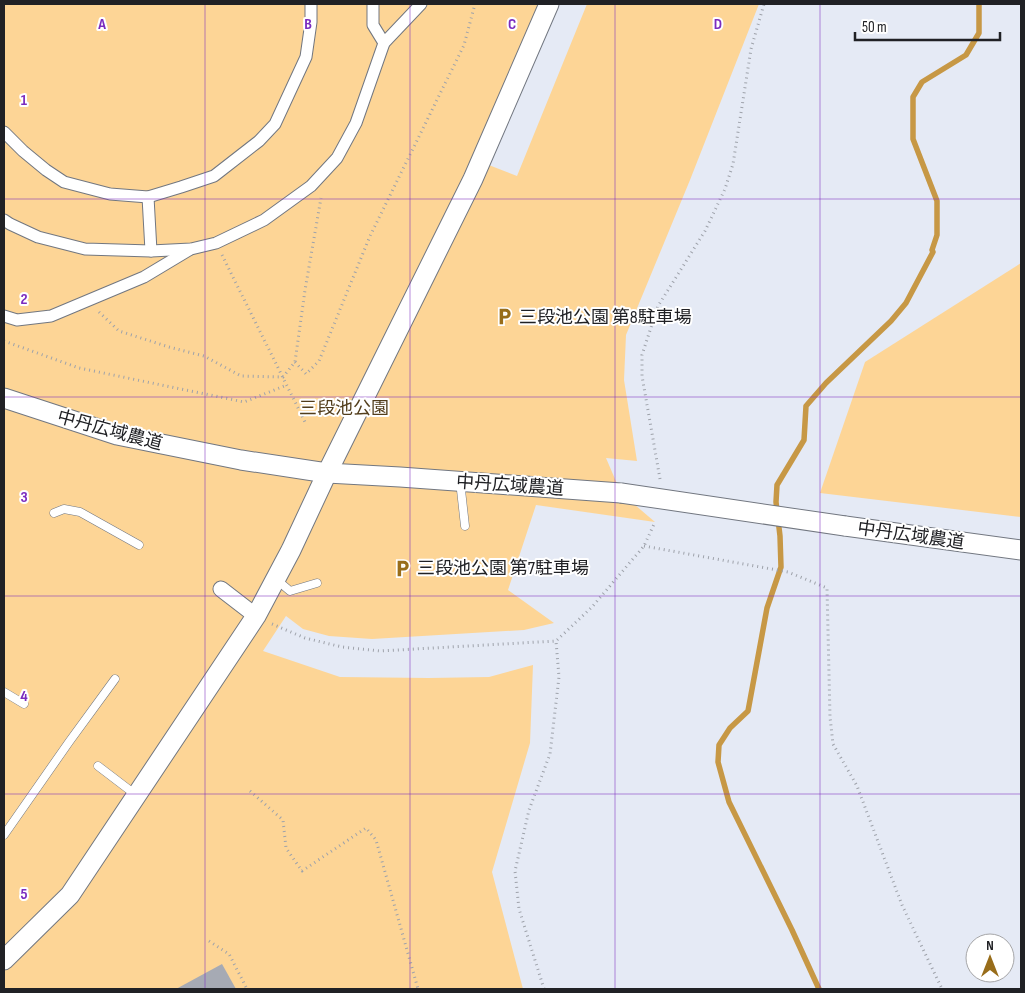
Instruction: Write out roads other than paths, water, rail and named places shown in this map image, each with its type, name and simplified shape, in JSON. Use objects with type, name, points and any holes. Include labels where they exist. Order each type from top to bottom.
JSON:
[{"type":"street","points":[[4,132],[23,151],[64,182],[110,194],[148,197],[214,176],[259,141],[275,124],[306,57],[311,22],[311,4]]},
{"type":"street","points":[[373,4],[373,25],[384,42]]},
{"type":"street","points":[[4,220],[38,237],[85,249],[151,251],[191,249],[216,243],[264,220],[311,186],[337,158],[356,123],[384,42],[420,4]]},
{"type":"street","points":[[4,960],[70,895],[256,616],[291,550],[327,473],[473,179],[549,4]]},
{"type":"street","points":[[148,197],[151,251]]},
{"type":"street","points":[[4,316],[18,320],[51,316],[144,277],[191,249]]},
{"type":"street","name":"中丹広域農道","points":[[4,398],[116,436],[241,460],[327,473],[621,493],[1021,550]]},
{"type":"street","points":[[221,589],[256,616]]},
{"type":"lane","points":[[460,481],[465,526]]},
{"type":"lane","points":[[54,513],[64,509],[80,512],[139,545]]},
{"type":"lane","points":[[276,579],[290,591],[317,583]]},
{"type":"lane","points":[[4,836],[69,742],[116,679]]},
{"type":"lane","points":[[4,692],[24,704]]},
{"type":"lane","points":[[98,766],[136,795]]},
{"type":"waterway","points":[[819,989],[729,802],[718,762],[719,745],[730,728],[748,711],[767,608],[781,567],[776,502],[777,485],[804,440],[806,406],[826,383],[891,321],[906,303],[933,252],[937,235],[937,201],[913,139],[913,97],[922,82],[966,55],[979,33],[979,4]]},
{"type":"place","name":"三段池公園 第8駐車場","points":[[505,317]]},
{"type":"place","name":"三段池公園 第7駐車場","points":[[403,568]]},
{"type":"park label","name":"三段池公園","points":[[344,408]]}]
